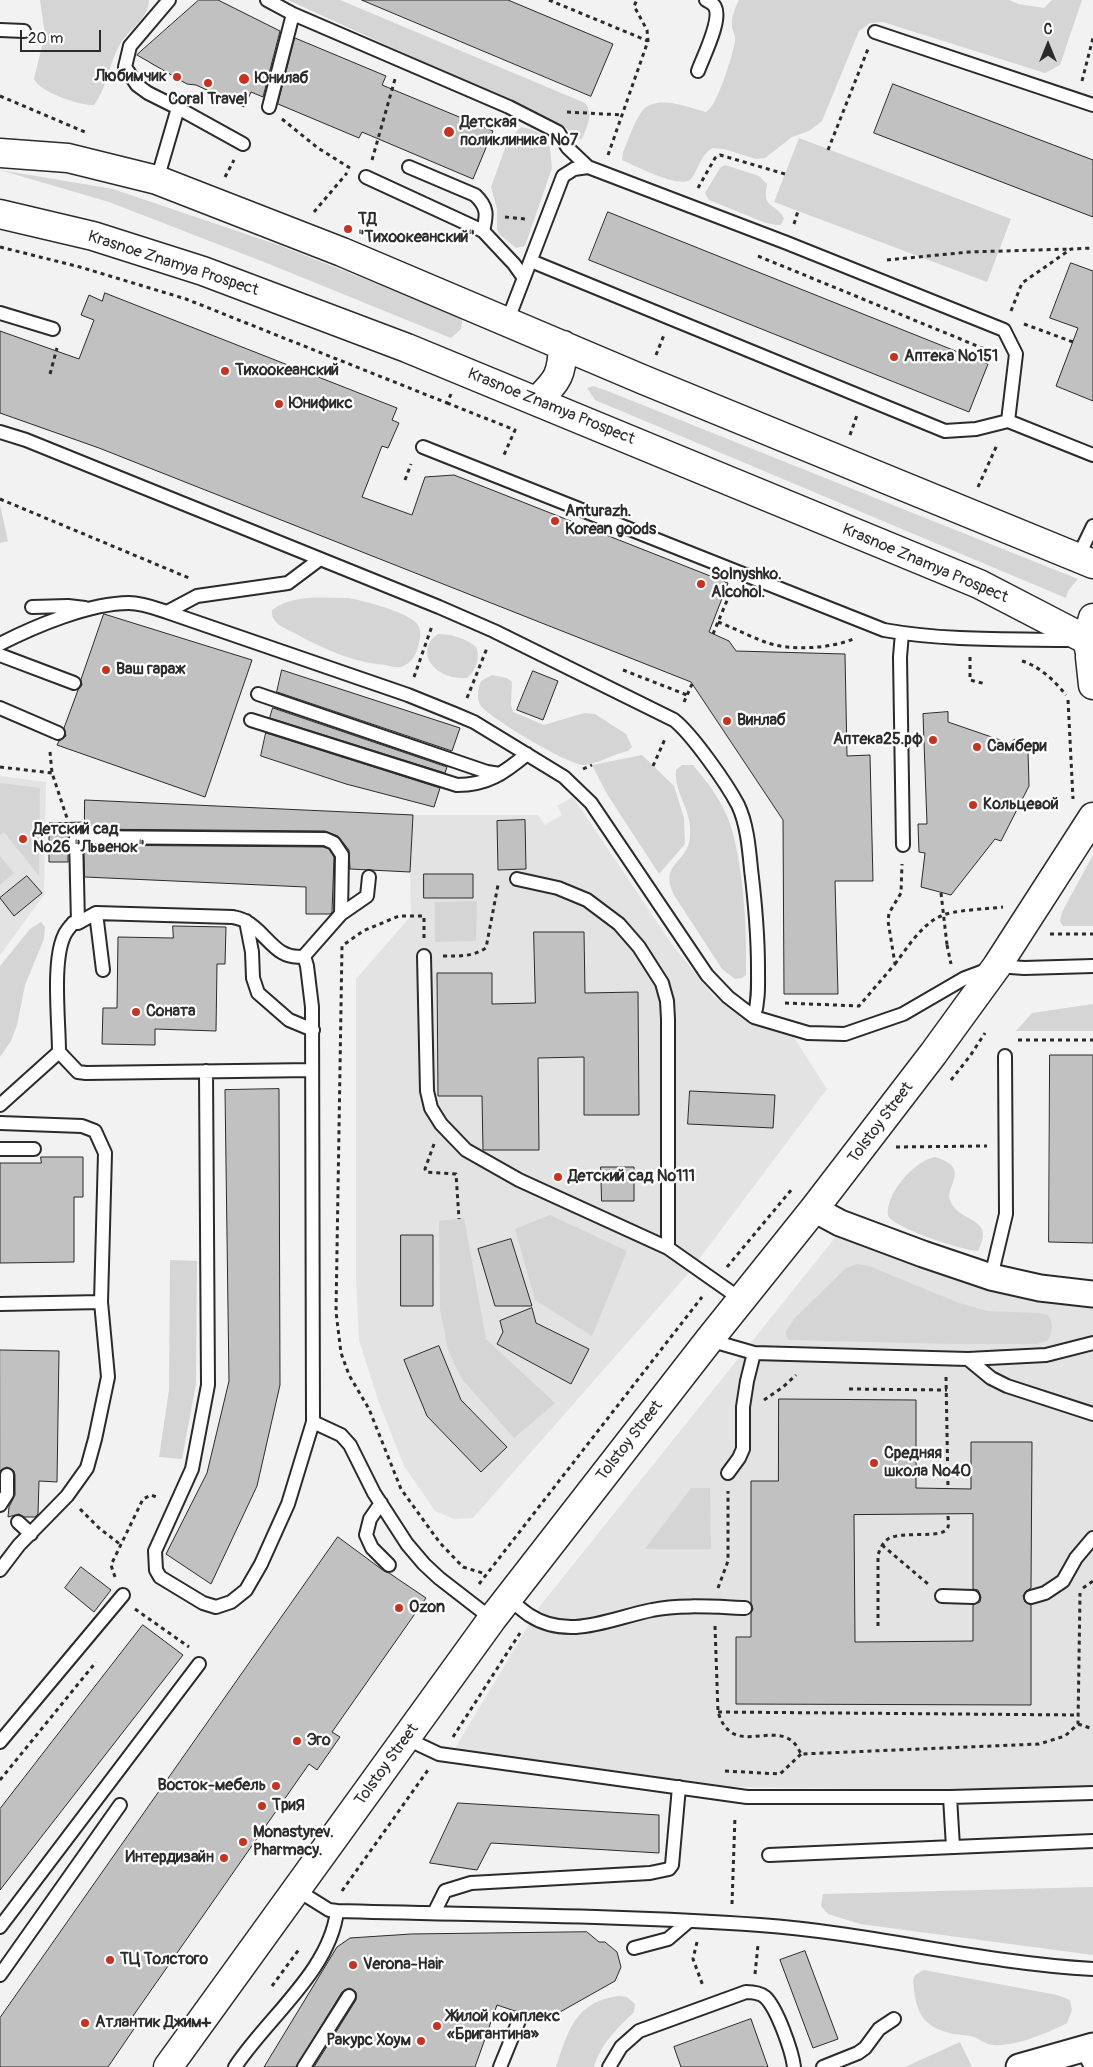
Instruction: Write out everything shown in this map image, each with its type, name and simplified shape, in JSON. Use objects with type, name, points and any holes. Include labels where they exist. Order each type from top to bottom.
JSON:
[{"type":"main road","points":[[0,137],[68,158],[157,180],[342,252],[644,380],[1085,560]]},
{"type":"main road","points":[[0,153],[68,158]]},
{"type":"main road","name":"Krasnoe Znamya Prospect","points":[[0,214],[92,236],[203,271],[407,348],[979,584],[1091,645]]},
{"type":"main road","points":[[537,401],[555,383],[562,365],[563,345]]},
{"type":"main road","points":[[1091,645],[1093,685]]},
{"type":"main road","name":"Tolstoy Street","points":[[168,2067],[500,1609],[814,1209],[997,966],[1093,817]]},
{"type":"street","points":[[814,1209],[840,1223],[991,1277],[1040,1288],[1093,1294]]},
{"type":"street","points":[[1019,2067],[1088,2054]]},
{"type":"lane","points":[[169,0],[130,46],[125,67],[137,85],[148,94],[178,108],[242,144]]},
{"type":"lane","points":[[267,0],[292,14],[509,107],[558,132],[568,148],[588,167],[1004,330],[1016,354],[1008,421]]},
{"type":"lane","points":[[698,71],[713,32],[716,15],[716,9],[713,4],[706,0]]},
{"type":"lane","points":[[269,108],[292,14]]},
{"type":"lane","points":[[0,30],[24,31]]},
{"type":"lane","points":[[875,32],[1093,104]]},
{"type":"lane","points":[[157,180],[178,108]]},
{"type":"lane","points":[[409,167],[475,195],[483,202],[487,215],[483,231]]},
{"type":"lane","points":[[507,322],[563,176],[574,169],[588,167]]},
{"type":"lane","points":[[366,177],[483,231],[514,264],[524,278]]},
{"type":"lane","points":[[531,261],[864,396],[945,431],[976,429],[1008,421],[1093,455]]},
{"type":"lane","points":[[0,313],[54,328]]},
{"type":"lane","points":[[0,432],[26,440],[439,607],[674,720],[683,727],[739,806],[745,828],[758,927],[758,990],[754,1017]]},
{"type":"lane","points":[[423,447],[884,630],[902,633],[1091,645]]},
{"type":"lane","points":[[1085,560],[1093,526]]},
{"type":"lane","points":[[167,612],[197,596],[288,583],[320,559]]},
{"type":"lane","points":[[0,644],[33,627],[90,609],[129,602],[167,612],[408,695],[461,716],[564,778],[591,803],[708,975],[728,997],[754,1017],[808,1033],[845,1034],[872,1027],[902,1014],[965,978],[997,966],[1024,968],[1093,966]]},
{"type":"lane","points":[[32,607],[68,606],[90,609]]},
{"type":"lane","points":[[902,633],[900,657],[902,851]]},
{"type":"lane","points":[[0,655],[74,684]]},
{"type":"lane","points":[[258,694],[487,772],[503,774]]},
{"type":"lane","points":[[0,708],[58,733]]},
{"type":"lane","points":[[251,720],[457,785],[474,785],[503,774],[527,754]]},
{"type":"lane","points":[[78,923],[79,833],[325,839],[334,843],[342,855],[341,914]]},
{"type":"lane","points":[[312,1070],[78,1072],[59,1052],[57,983],[60,948],[64,936],[73,923],[78,923],[96,913],[212,916],[233,917],[246,921],[276,949],[290,956],[304,956],[341,914],[367,896],[369,877]]},
{"type":"lane","points":[[517,879],[558,888],[587,900],[619,924],[639,947],[662,983],[667,1001],[668,1019],[668,1248]]},
{"type":"lane","points":[[96,913],[104,970]]},
{"type":"lane","points":[[246,921],[252,952],[253,978],[258,993],[289,1020],[313,1030]]},
{"type":"lane","points":[[206,1071],[208,1385],[192,1469],[155,1550],[156,1570],[160,1577],[203,1604],[216,1607],[231,1602],[246,1590],[261,1564],[288,1504],[313,1422],[313,1030],[311,989],[304,956]]},
{"type":"lane","points":[[424,956],[427,1091],[431,1108],[440,1124],[466,1150],[497,1169],[668,1248],[742,1300]]},
{"type":"lane","points":[[0,1105],[59,1052]]},
{"type":"lane","points":[[991,1277],[1006,1214],[1008,1146],[1006,1056]]},
{"type":"lane","points":[[0,1123],[82,1126],[95,1131],[105,1153],[101,1302],[108,1376],[87,1468],[67,1496],[19,1545],[0,1570]]},
{"type":"lane","points":[[0,1149],[34,1149]]},
{"type":"lane","points":[[0,1304],[101,1302]]},
{"type":"lane","points":[[710,1340],[754,1352],[946,1359],[1046,1355],[1093,1343]]},
{"type":"lane","points":[[728,1473],[743,1449],[743,1407],[746,1381],[754,1352]]},
{"type":"lane","points":[[968,1359],[991,1378],[1007,1386],[1093,1414]]},
{"type":"lane","points":[[313,1422],[341,1435],[350,1445],[381,1503],[407,1544],[424,1564],[446,1584],[500,1609],[530,1616],[556,1627],[578,1627],[600,1624],[653,1609],[744,1608]]},
{"type":"lane","points":[[0,1505],[7,1494],[7,1475]]},
{"type":"lane","points":[[381,1503],[370,1519],[366,1535],[372,1548],[389,1565]]},
{"type":"lane","points":[[18,1522],[31,1534]]},
{"type":"lane","points":[[1031,1597],[1045,1593],[1063,1581],[1076,1558],[1093,1538]]},
{"type":"lane","points":[[0,1742],[123,1595]]},
{"type":"lane","points":[[942,1596],[973,1597]]},
{"type":"lane","points":[[0,1927],[199,1664]]},
{"type":"lane","points":[[406,1738],[439,1754],[747,1797],[950,1797],[1093,1793]]},
{"type":"lane","points":[[434,1913],[444,1891],[471,1883],[650,1873],[669,1869],[672,1865],[679,1787]]},
{"type":"lane","points":[[950,1797],[952,1847]]},
{"type":"lane","points":[[0,1975],[120,1805]]},
{"type":"lane","points":[[769,1855],[1093,1841]]},
{"type":"lane","points":[[298,1890],[333,1910],[760,1925],[1054,1967],[1093,1969]]},
{"type":"lane","points":[[235,2067],[319,1962],[335,1928],[333,1910]]},
{"type":"lane","points":[[634,1948],[668,1939],[696,1922]]},
{"type":"lane","points":[[609,2067],[621,2047],[639,2031],[739,1994],[754,1992],[764,1996],[776,2013],[794,2067]]},
{"type":"lane","points":[[304,2067],[349,1996]]},
{"type":"lane","points":[[500,2067],[520,2018]]},
{"type":"lane","points":[[823,2067],[858,2053],[865,2048],[879,2029],[894,2019]]},
{"type":"path","points":[[549,0],[648,41]]},
{"type":"path","points":[[602,172],[648,41],[646,30],[634,6],[637,0]]},
{"type":"path","points":[[828,150],[875,32]]},
{"type":"path","points":[[1077,99],[1093,38]]},
{"type":"path","points":[[269,108],[294,130],[366,177],[400,60]]},
{"type":"path","points":[[564,111],[623,115]]},
{"type":"path","points":[[688,206],[717,156],[785,174]]},
{"type":"path","points":[[312,214],[350,168]]},
{"type":"path","points":[[487,215],[546,221]]},
{"type":"path","points":[[848,268],[887,260],[969,252],[1093,248]]},
{"type":"path","points":[[1004,330],[1022,283],[1071,249]]},
{"type":"path","points":[[757,255],[1015,362]]},
{"type":"path","points":[[1008,318],[1073,342]]},
{"type":"path","points":[[655,359],[671,319]]},
{"type":"path","points":[[849,437],[864,396]]},
{"type":"path","points":[[447,403],[515,430],[502,458]]},
{"type":"path","points":[[975,494],[1008,421]]},
{"type":"path","points":[[0,499],[172,569],[221,593]]},
{"type":"path","points":[[713,634],[733,588]]},
{"type":"path","points":[[408,695],[439,607]]},
{"type":"path","points":[[718,622],[767,643],[781,645],[829,647],[855,638]]},
{"type":"path","points":[[461,716],[494,632]]},
{"type":"path","points":[[970,655],[970,680],[986,684]]},
{"type":"path","points":[[653,766],[674,720]]},
{"type":"path","points":[[0,767],[52,772]]},
{"type":"path","points":[[894,964],[888,921],[889,913],[900,893],[902,851]]},
{"type":"path","points":[[486,1574],[463,1567],[440,1543],[402,1489],[369,1409],[350,1375],[341,1353],[336,1312],[342,946],[363,931],[399,916],[424,916],[424,956],[471,956],[477,954],[486,948],[498,885]]},
{"type":"path","points":[[941,893],[946,945]]},
{"type":"path","points":[[780,1001],[787,1004],[859,1006],[932,921],[951,912],[1007,906]]},
{"type":"path","points":[[1049,934],[1093,934]]},
{"type":"path","points":[[946,1087],[990,1026]]},
{"type":"path","points":[[1006,1056],[1006,1040],[1093,1040]]},
{"type":"path","points":[[440,1124],[425,1169],[426,1172],[456,1174],[459,1219]]},
{"type":"path","points":[[891,1154],[902,1139]]},
{"type":"path","points":[[896,1147],[1008,1146]]},
{"type":"path","points":[[743,1407],[767,1399],[783,1387],[800,1372],[808,1355]]},
{"type":"path","points":[[946,1359],[948,1488]]},
{"type":"path","points":[[849,1389],[946,1390]]},
{"type":"path","points":[[715,1607],[715,1595],[728,1561],[728,1473]]},
{"type":"path","points":[[67,1496],[99,1528],[121,1545]]},
{"type":"path","points":[[143,1499],[111,1565],[123,1595],[138,1611],[194,1650],[201,1660],[199,1664]]},
{"type":"path","points":[[878,1626],[878,1555],[882,1545],[888,1539],[902,1534],[937,1534],[944,1532],[948,1527],[948,1515]]},
{"type":"path","points":[[882,1545],[942,1596]]},
{"type":"path","points":[[717,1771],[780,1774],[801,1754],[1039,1744],[1065,1736],[1078,1724],[1079,1599]]},
{"type":"path","points":[[132,1619],[138,1611]]},
{"type":"path","points":[[270,1989],[333,1910],[439,1754],[456,1734],[530,1616]]},
{"type":"path","points":[[715,1650],[718,1712],[721,1722],[739,1736],[781,1737],[792,1741],[801,1754]]},
{"type":"path","points":[[0,1780],[100,1657]]},
{"type":"path","points":[[718,1712],[1078,1715]]},
{"type":"path","points":[[1078,1724],[1093,1729]]},
{"type":"path","points":[[456,1734],[465,1736]]},
{"type":"path","points":[[732,1893],[735,1816]]},
{"type":"path","points":[[696,1922],[693,1959],[696,1971]]},
{"type":"path","points":[[754,1992],[760,1925]]},
{"type":"shaded area","points":[[40,0],[149,0],[143,17],[118,48],[103,89],[94,105],[61,97],[44,89],[34,79],[45,34]]},
{"type":"shaded area","points":[[288,0],[340,0],[585,103],[588,107],[589,116],[588,125],[582,139],[575,140],[564,126]]},
{"type":"shaded area","points":[[739,0],[1009,0],[1018,4],[1044,8],[1052,0],[1082,0],[1060,65],[1045,73],[883,22],[870,23],[859,31],[822,121],[809,131],[792,137],[765,158],[756,159],[724,149],[712,148],[702,159],[691,179],[686,182],[668,179],[622,160],[623,152],[637,119],[649,105],[665,103],[682,105],[706,112],[710,108],[724,80],[734,48],[735,39],[732,19]]},
{"type":"shaded area","points":[[521,127],[544,135],[550,148],[552,168],[525,246],[516,248],[499,234],[497,229],[497,209],[491,187],[508,140]]},
{"type":"shaded area","points":[[799,138],[1011,219],[987,282],[774,202]]},
{"type":"shaded area","points":[[725,165],[759,176],[767,184],[766,198],[784,218],[781,225],[766,223],[709,200],[705,193],[720,168]]},
{"type":"shaded area","points":[[0,170],[113,189],[281,246],[459,316],[462,321],[461,329],[451,338],[269,264],[109,202]]},
{"type":"shaded area","points":[[593,386],[1078,579],[1068,591],[1066,598],[595,400],[587,388]]},
{"type":"shaded area","points":[[0,505],[8,541],[0,543]]},
{"type":"shaded area","points":[[308,598],[348,598],[374,604],[414,620],[418,625],[420,634],[416,654],[410,662],[398,667],[344,656],[317,645],[279,625],[272,615],[272,610],[289,601]]},
{"type":"shaded area","points":[[438,634],[458,637],[476,647],[478,655],[476,664],[467,678],[455,678],[447,675],[438,670],[429,661],[427,650],[429,644]]},
{"type":"shaded area","points":[[492,675],[507,678],[512,682],[511,705],[513,712],[544,725],[584,713],[595,714],[626,734],[632,747],[628,751],[584,765],[563,758],[499,720],[481,706],[478,694],[481,681]]},
{"type":"shaded area","points":[[642,755],[674,786],[684,818],[685,844],[659,874],[607,794],[592,765]]},
{"type":"shaded area","points":[[682,765],[693,765],[706,781],[727,815],[733,834],[740,867],[745,922],[746,975],[742,978],[735,979],[722,969],[674,895],[670,884],[672,870],[688,846],[690,837],[689,819],[676,779],[676,770]]},
{"type":"shaded area","name":"Детский сад №26 \"Львенок\"","points":[[0,776],[46,782],[44,895],[0,955]]},
{"type":"shaded area","points":[[0,783],[40,788],[39,876],[4,832],[0,835]]},
{"type":"shaded area","name":"Детский сад №111","points":[[573,797],[671,943],[714,997],[748,1015],[784,1022],[827,1089],[687,1275],[473,1518],[454,1519],[435,1511],[404,1466],[378,1400],[359,1340],[356,1278],[356,979],[411,916],[410,872],[413,815],[538,815],[545,825],[562,815],[557,806]]},
{"type":"shaded area","points":[[1093,855],[1093,926],[1063,926],[1060,921],[1062,912]]},
{"type":"shaded area","points":[[0,856],[14,873],[0,885]]},
{"type":"shaded area","points":[[477,901],[476,941],[435,942],[435,902]]},
{"type":"shaded area","points":[[41,922],[45,927],[44,939],[25,985],[17,1025],[11,1041],[0,1057],[0,966],[30,929]]},
{"type":"shaded area","points":[[1093,1004],[1093,1031],[1016,1031],[1032,1013]]},
{"type":"shaded area","points":[[935,1157],[946,1161],[955,1172],[949,1195],[954,1207],[974,1221],[983,1232],[983,1240],[978,1251],[958,1247],[916,1233],[903,1227],[888,1216],[891,1198],[902,1180],[918,1165]]},
{"type":"shaded area","points":[[550,1215],[627,1251],[592,1336],[535,1300],[515,1229]]},
{"type":"shaded area","points":[[464,1218],[486,1339],[555,1403],[514,1438],[462,1379],[448,1350],[440,1309],[439,1221]]},
{"type":"shaded area","name":"Средняя школа №40","points":[[842,1229],[1093,1291],[1093,1787],[950,1790],[728,1787],[454,1750],[540,1606]]},
{"type":"shaded area","points":[[170,1260],[197,1261],[196,1384],[182,1459],[159,1457],[169,1390]]},
{"type":"shaded area","points":[[857,1264],[869,1266],[959,1303],[987,1311],[1048,1315],[1052,1325],[1051,1333],[1048,1340],[1037,1344],[789,1340],[786,1336],[786,1331],[794,1319],[846,1268]]},
{"type":"shaded area","points":[[691,1488],[710,1488],[711,1549],[645,1549]]},
{"type":"shaded area","points":[[1093,1887],[1093,1955],[860,1924],[828,1914],[821,1906],[823,1894]]},
{"type":"shaded area","points":[[924,1970],[1057,1995],[1070,2000],[1072,2010],[1067,2023],[1051,2031],[1011,2044],[990,2045],[973,2037],[943,2031],[927,2022],[918,2009],[913,1980],[915,1975]]},
{"type":"shaded area","points":[[618,1996],[627,1997],[635,2004],[634,2012],[605,2044],[594,2067],[556,2067],[575,2020],[592,2005],[603,1999]]},
{"type":"shaded area","points":[[960,2042],[972,2067],[905,2067]]},
{"type":"building","points":[[199,0],[218,0],[280,31],[263,97],[251,92],[244,107],[196,85],[187,84],[137,55]]},
{"type":"building","points":[[362,0],[508,0],[613,44],[591,96]]},
{"type":"building","points":[[295,38],[386,76],[382,85],[493,131],[473,179],[362,132],[359,138],[278,104]]},
{"type":"building","points":[[893,84],[1093,160],[1093,217],[874,133]]},
{"type":"building","points":[[608,212],[988,364],[969,412],[589,260]]},
{"type":"building","points":[[1071,263],[1093,271],[1093,401],[1056,386],[1078,328],[1050,318]]},
{"type":"building","points":[[105,293],[397,408],[392,420],[399,423],[388,448],[382,446],[362,497],[412,515],[425,477],[454,475],[728,583],[709,632],[729,641],[736,651],[845,654],[847,756],[870,755],[873,881],[835,881],[838,994],[784,994],[783,820],[691,682],[99,448],[0,413],[0,331],[79,359],[94,320],[81,315],[89,295],[102,301]]},
{"type":"building","points":[[104,614],[252,660],[205,797],[57,745],[66,736],[64,728],[78,690],[82,685],[81,680]]},
{"type":"building","points":[[282,670],[460,728],[452,751],[277,692]]},
{"type":"building","points":[[533,671],[558,681],[543,720],[517,710]]},
{"type":"building","points":[[273,708],[447,767],[445,773],[270,718]]},
{"type":"building","name":"Кольцевой","points":[[948,712],[948,722],[1009,743],[1015,739],[1028,751],[1029,786],[1001,841],[995,839],[951,895],[921,887],[925,853],[919,852],[918,824],[927,824],[923,714]]},
{"type":"building","points":[[266,733],[440,788],[434,807],[346,784],[261,756]]},
{"type":"building","points":[[85,800],[413,815],[410,872],[350,869],[349,850],[338,836],[325,831],[76,829],[72,830],[68,837],[68,862],[49,862],[49,823],[84,822]]},
{"type":"building","points":[[525,820],[526,869],[498,870],[497,821]]},
{"type":"building","points":[[84,845],[323,847],[329,849],[334,857],[332,912],[331,914],[306,914],[306,887],[85,877]]},
{"type":"building","points":[[424,874],[473,874],[473,898],[424,898]]},
{"type":"building","points":[[27,876],[42,893],[14,916],[0,898]]},
{"type":"building","points":[[173,926],[226,927],[225,964],[217,964],[216,1031],[155,1029],[155,1045],[102,1044],[103,1008],[117,1008],[118,937],[173,938]]},
{"type":"building","points":[[534,932],[584,932],[585,993],[638,992],[639,1115],[584,1115],[584,1057],[538,1058],[539,1150],[483,1150],[482,1096],[438,1096],[437,973],[492,973],[492,1004],[535,1003]]},
{"type":"building","points":[[1050,1055],[1093,1055],[1093,1243],[1049,1242]]},
{"type":"building","points":[[279,1089],[280,1385],[257,1486],[211,1584],[166,1554],[207,1473],[229,1381],[225,1090]]},
{"type":"building","points":[[690,1091],[775,1095],[773,1128],[688,1124]]},
{"type":"building","points":[[41,1157],[83,1157],[83,1197],[74,1197],[74,1262],[0,1263],[0,1163],[41,1163]]},
{"type":"building","points":[[601,1167],[634,1167],[634,1201],[602,1201]]},
{"type":"building","points":[[401,1235],[433,1235],[433,1306],[401,1306]]},
{"type":"building","points":[[511,1239],[532,1306],[495,1306],[478,1249]]},
{"type":"building","points":[[532,1308],[536,1323],[589,1349],[571,1384],[497,1344],[503,1332],[500,1321]]},
{"type":"building","points":[[439,1346],[461,1400],[507,1447],[481,1472],[427,1416],[404,1360]]},
{"type":"building","points":[[0,1350],[59,1351],[57,1482],[39,1481],[38,1514],[35,1517],[24,1517],[19,1514],[8,1517],[9,1507],[15,1495],[15,1475],[14,1471],[7,1467],[0,1471]]},
{"type":"building","points":[[779,1399],[916,1400],[916,1488],[971,1489],[971,1442],[1032,1442],[1031,1588],[1023,1596],[1025,1602],[1031,1605],[1031,1705],[736,1704],[736,1637],[751,1637],[751,1613],[753,1609],[751,1603],[751,1481],[778,1481]],"holes":[[[973,1514],[973,1589],[978,1590],[981,1597],[980,1602],[973,1605],[973,1641],[855,1642],[854,1515]]]},
{"type":"building","points":[[338,1537],[384,1571],[426,1598],[332,1732],[340,1737],[317,1770],[309,1764],[133,2016],[140,2020],[108,2067],[0,2067],[0,2018]]},
{"type":"building","points":[[81,1567],[111,1590],[94,1612],[65,1588]]},
{"type":"building","points":[[143,1625],[183,1655],[0,1890],[0,1809]]},
{"type":"building","points":[[458,1803],[659,1815],[659,1853],[491,1843],[477,1870],[430,1863]]},
{"type":"building","points":[[587,1932],[599,1942],[605,1942],[617,1952],[621,1967],[615,1981],[544,2021],[528,2016],[523,2010],[515,2011],[497,2005],[475,2067],[314,2067],[356,2000],[356,1992],[349,1988],[342,1992],[296,2067],[264,2067],[337,1947],[350,1938],[411,1934]]},
{"type":"building","points":[[805,1951],[838,2039],[813,2048],[780,1960]]},
{"type":"building","points":[[751,2019],[768,2067],[681,2067],[674,2047]]},
{"type":"place","name":"Любимчик","points":[[177,77]]},
{"type":"place","name":"Юнилаб","points":[[244,79]]},
{"type":"place","name":"Coral Travel","points":[[208,83]]},
{"type":"place","name":"Детская поликлиника №7","points":[[449,132]]},
{"type":"place","name":"ТД \"Тихоокеанский\"","points":[[348,229]]},
{"type":"place","name":"Аптека №151","points":[[894,357]]},
{"type":"place","name":"Тихоокеанский","points":[[225,371]]},
{"type":"place","name":"Юнификс","points":[[279,404]]},
{"type":"place","name":"Anturazh. Korean goods","points":[[555,521]]},
{"type":"place","name":"Solnyshko. Alcohol.","points":[[701,584]]},
{"type":"place","name":"Ваш гараж","points":[[106,670]]},
{"type":"place","name":"Винлаб","points":[[727,721]]},
{"type":"place","name":"Аптека25.рф","points":[[933,740]]},
{"type":"place","name":"Самбери","points":[[977,747]]},
{"type":"place","name":"Кольцевой","points":[[973,805]]},
{"type":"place","name":"Детский сад №26 \"Львенок\"","points":[[23,839]]},
{"type":"place","name":"Соната","points":[[136,1012]]},
{"type":"place","name":"Детский сад №111","points":[[558,1177]]},
{"type":"place","name":"Средняя школа №40","points":[[874,1463]]},
{"type":"place","name":"Ozon","points":[[399,1608]]},
{"type":"place","name":"Эго","points":[[297,1741]]},
{"type":"place","name":"Восток-мебель","points":[[276,1786]]},
{"type":"place","name":"ТриЯ","points":[[262,1806]]},
{"type":"place","name":"Monastyrev. Pharmacy.","points":[[243,1842]]},
{"type":"place","name":"Интердизайн","points":[[224,1858]]},
{"type":"place","name":"ТЦ Толстого","points":[[110,1960]]},
{"type":"place","name":"Verona-Hair","points":[[353,1965]]},
{"type":"place","name":"Атлантик Джим+","points":[[85,2023]]},
{"type":"place","name":"Жилой комплекс «Бригантина»","points":[[437,2026]]},
{"type":"place","name":"Ракурс Хоум","points":[[421,2041]]}]
